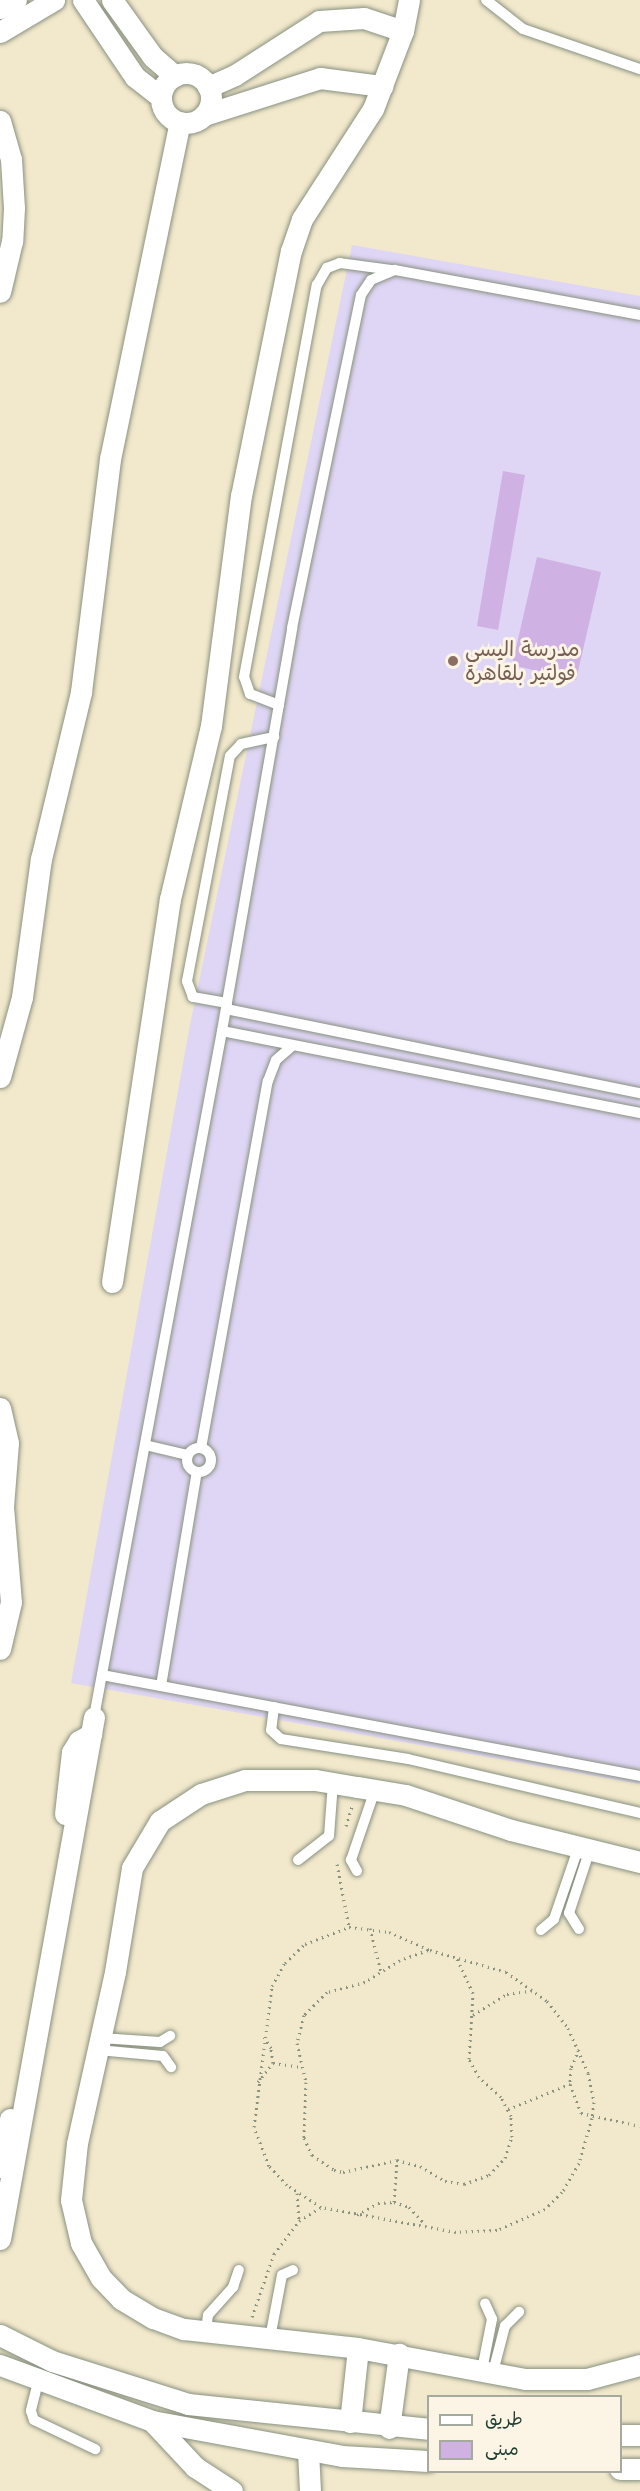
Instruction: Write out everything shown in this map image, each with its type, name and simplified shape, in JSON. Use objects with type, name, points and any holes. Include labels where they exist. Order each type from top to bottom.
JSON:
[{"type":"street","points":[[0,8],[16,0]]},
{"type":"street","points":[[0,32],[54,0]]},
{"type":"street","points":[[82,0],[135,77],[161,97]]},
{"type":"street","points":[[112,0],[153,57],[175,76]]},
{"type":"street","points":[[112,1282],[170,899],[216,698],[241,496],[291,251],[302,219],[362,131],[382,87],[403,31],[409,0]]},
{"type":"street","points":[[208,87],[235,75],[319,21],[364,18],[403,31]]},
{"type":"street","points":[[235,75],[235,92],[247,103]]},
{"type":"street","points":[[204,115],[210,101],[208,87],[197,76],[175,76],[165,84],[161,97],[166,113],[180,122],[193,122],[204,115],[320,78],[382,87]]},
{"type":"street","points":[[0,122],[11,159],[7,209],[12,241],[0,292]]},
{"type":"street","points":[[0,1077],[22,997],[40,860],[81,692],[110,459],[180,122]]},
{"type":"street","points":[[0,1408],[8,1443],[1,1506],[11,1602],[0,1649]]},
{"type":"street","points":[[0,2167],[49,1917],[72,1752],[93,1726]]},
{"type":"street","points":[[0,2239],[93,1726]]},
{"type":"street","points":[[640,1862],[511,1830],[406,1795],[333,1783],[245,1780],[201,1794],[160,1821],[132,1868],[99,2044],[77,2143],[71,2200],[81,2243],[101,2278],[122,2299],[153,2318],[184,2329],[399,2354],[525,2379],[587,2379],[640,2365]]},
{"type":"street","points":[[0,2335],[52,2361],[188,2404],[389,2428],[427,2429]]},
{"type":"street","points":[[350,2422],[358,2348]]},
{"type":"street","points":[[389,2428],[399,2354]]},
{"type":"street","points":[[0,2365],[152,2421],[308,2451],[427,2461]]},
{"type":"street","points":[[152,2421],[195,2467],[232,2491]]},
{"type":"street","points":[[622,2435],[640,2435]]},
{"type":"street","points":[[308,2451],[310,2491]]},
{"type":"street","points":[[622,2469],[640,2469]]},
{"type":"lane","points":[[486,0],[523,29],[640,69]]},
{"type":"lane","points":[[279,705],[250,694],[244,677],[317,285],[327,268],[340,263],[395,270],[640,315]]},
{"type":"lane","points":[[93,1726],[222,1031],[279,705],[359,303],[371,280],[395,270]]},
{"type":"lane","points":[[274,737],[240,744],[230,756],[187,981],[193,997],[226,1006],[640,1093]]},
{"type":"lane","points":[[222,1031],[640,1113]]},
{"type":"lane","points":[[201,1448],[268,1081],[276,1060],[292,1046]]},
{"type":"lane","points":[[145,1445],[187,1455],[201,1448]]},
{"type":"lane","points":[[187,1455],[188,1467],[196,1472],[206,1470],[211,1462],[209,1452],[201,1448]]},
{"type":"lane","points":[[160,1686],[196,1472]]},
{"type":"lane","points":[[102,1675],[640,1776]]},
{"type":"lane","points":[[274,1707],[270,1726],[281,1739],[398,1756],[640,1812]]},
{"type":"lane","points":[[298,1860],[328,1836],[333,1783]]},
{"type":"lane","points":[[357,1871],[351,1860],[375,1790]]},
{"type":"lane","points":[[579,1929],[570,1913],[585,1848]]},
{"type":"lane","points":[[541,1930],[554,1919],[585,1848]]},
{"type":"lane","points":[[99,2044],[160,2042],[170,2036]]},
{"type":"lane","points":[[99,2044],[163,2056],[171,2067]]},
{"type":"lane","points":[[270,2338],[282,2275],[293,2270]]},
{"type":"lane","points":[[206,2331],[208,2315],[233,2287],[238,2271]]},
{"type":"lane","points":[[484,2302],[492,2319],[487,2371]]},
{"type":"lane","points":[[487,2371],[505,2326],[519,2313]]},
{"type":"lane","points":[[39,2378],[31,2411],[34,2420],[47,2429],[95,2449]]},
{"type":"path","points":[[370,1928],[381,1972]]},
{"type":"path","points":[[370,1928],[430,1950],[492,1965],[534,1990],[558,2014],[579,2049],[591,2088],[592,2118],[579,2163],[562,2192],[545,2209],[509,2227],[485,2233],[456,2232],[321,2207],[297,2193],[273,2171],[257,2141],[254,2127],[272,1986],[294,1953],[315,1938],[337,1929],[370,1928]]},
{"type":"path","points":[[430,1950],[400,1960],[365,1982],[327,1992],[309,2007],[298,2034],[306,2095],[303,2129],[308,2147],[319,2161],[344,2172],[397,2160],[411,2162],[455,2184],[482,2180],[498,2168],[510,2147],[513,2126],[508,2109],[501,2097],[479,2077],[469,2059],[467,2036],[473,2014],[470,1981],[457,1958]]},
{"type":"path","points":[[473,2014],[507,1994],[534,1990]]},
{"type":"path","points":[[258,2082],[273,2063],[272,2048],[264,2037]]},
{"type":"path","points":[[579,2049],[571,2068],[570,2084],[579,2110],[592,2118],[640,2126]]},
{"type":"path","points":[[273,2063],[303,2067]]},
{"type":"path","points":[[508,2109],[570,2084]]},
{"type":"path","points":[[394,2202],[397,2160]]},
{"type":"path","points":[[297,2193],[299,2221],[321,2207]]},
{"type":"path","points":[[357,2215],[378,2203],[394,2202],[409,2207],[425,2225]]},
{"type":"shaded area","points":[[352,245],[640,296],[640,1784],[71,1683],[190,1025]]},
{"type":"building","points":[[503,471],[525,475],[498,630],[477,626]]},
{"type":"building","points":[[537,557],[601,572],[576,680],[512,665]]},
{"type":"place","name":"مدرسة اليسي فولتير بلقاهرة","points":[[453,661]]}]
